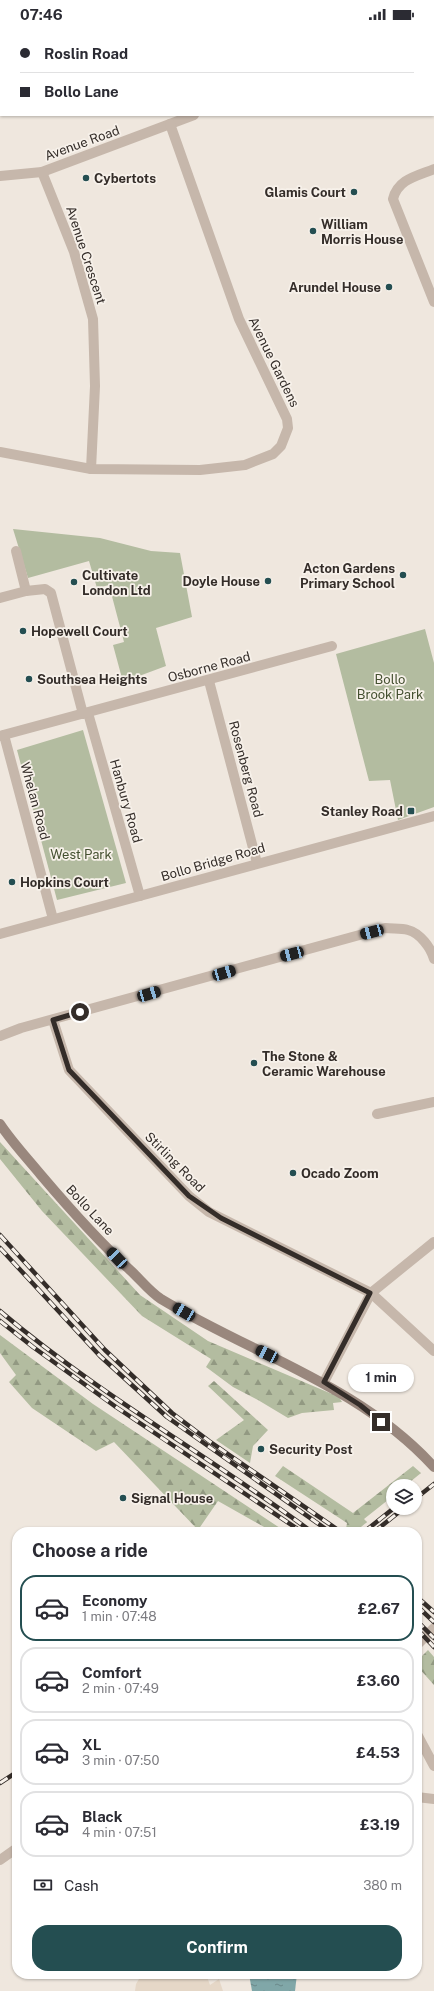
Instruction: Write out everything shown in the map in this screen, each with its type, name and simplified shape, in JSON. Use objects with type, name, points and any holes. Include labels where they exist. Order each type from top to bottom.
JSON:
[{"type":"street","name":"Avenue Road","points":[[0,176],[42,172],[191,116]]},
{"type":"street","name":"Avenue Gardens","points":[[0,452],[91,469],[200,470],[245,465],[273,454],[281,446],[288,428],[281,404],[239,319],[170,124]]},
{"type":"street","points":[[434,168],[401,183],[395,190],[393,199],[434,302]]},
{"type":"street","name":"Avenue Crescent","points":[[42,172],[74,252],[93,319],[94,386],[91,469]]},
{"type":"street","points":[[16,551],[26,591]]},
{"type":"street","name":"Hanbury Road","points":[[0,598],[26,591],[45,589],[51,593],[140,896]]},
{"type":"street","name":"Osborne Road","points":[[2,736],[61,716],[86,713],[209,681],[332,646]]},
{"type":"street","name":"Rosenberg Road","points":[[209,681],[257,863]]},
{"type":"street","name":"Whelan Road","points":[[2,736],[53,919]]},
{"type":"street","name":"Bollo Bridge Road","points":[[0,934],[434,816]]},
{"type":"street","points":[[0,1036],[21,1028],[385,928],[407,930],[424,941],[434,960]]},
{"type":"street","name":"Stirling Road","points":[[53,1020],[69,1070],[189,1196],[221,1218],[370,1293],[434,1351]]},
{"type":"street","points":[[377,1114],[434,1102]]},
{"type":"street","name":"Bollo Lane","points":[[0,1124],[8,1137],[59,1196],[117,1258],[159,1297],[210,1326],[324,1382],[360,1405],[403,1438],[434,1467]]},
{"type":"street","points":[[324,1382],[370,1293],[434,1242]]},
{"type":"street","points":[[422,1640],[434,1628]]},
{"type":"street","points":[[422,1743],[434,1766]]},
{"type":"street","points":[[422,1798],[434,1800]]},
{"type":"street","points":[[0,1860],[12,1852]]},
{"type":"green space","points":[[13,529],[100,538],[151,551],[180,553],[192,617],[156,628],[166,666],[123,682],[113,645],[124,642],[109,585],[97,588],[89,561],[28,578]]},
{"type":"green space","name":"Bollo Brook Park","points":[[425,629],[434,663],[434,807],[398,820],[390,780],[369,781],[336,654]]},
{"type":"green space","name":"West Park","points":[[83,730],[126,883],[57,900],[17,750]]},
{"type":"green space","points":[[0,1142],[140,1295],[208,1341],[339,1397],[342,1402],[333,1403],[334,1410],[302,1413],[288,1418],[233,1387],[206,1367],[211,1359],[142,1316],[42,1211],[0,1159]]},
{"type":"green space","points":[[0,1335],[93,1404],[278,1527],[264,1527],[218,1501],[200,1527],[195,1527],[114,1442],[96,1451],[32,1408],[9,1382],[16,1375],[0,1353]]},
{"type":"green space","points":[[214,1381],[268,1430],[253,1446],[250,1463],[216,1440],[244,1420],[208,1386]]},
{"type":"green space","points":[[283,1466],[353,1513],[386,1487],[386,1502],[364,1519],[367,1522],[361,1527],[346,1527],[347,1523],[275,1476]]},
{"type":"green space","points":[[413,1466],[421,1473],[414,1479],[396,1479]]},
{"type":"green space","points":[[428,1650],[434,1657],[434,1685],[422,1672],[422,1656]]},
{"type":"shaded area","points":[[139,1979],[208,1979],[210,1985],[219,1979],[223,1991],[135,1991],[136,1984]]},
{"type":"water","points":[[250,1979],[296,1979],[295,1991],[252,1991]]},
{"type":"railway","points":[[0,1235],[105,1350],[172,1413],[209,1441],[334,1527]]},
{"type":"railway","points":[[0,1248],[100,1356],[167,1417],[323,1527]]},
{"type":"railway","points":[[0,1311],[76,1370],[305,1527]]},
{"type":"railway","points":[[0,1321],[33,1347],[116,1407],[295,1527]]},
{"type":"railway","points":[[422,1493],[434,1484]]},
{"type":"railway","points":[[370,1527],[386,1514]]},
{"type":"railway","points":[[380,1527],[395,1515]]},
{"type":"railway","points":[[422,1601],[434,1612]]},
{"type":"railway","points":[[422,1611],[434,1622]]},
{"type":"railway","points":[[422,1626],[434,1638]]},
{"type":"railway","points":[[422,1634],[434,1647]]},
{"type":"railway","points":[[0,1783],[12,1775]]},
{"type":"place","name":"Cybertots","points":[[86,178]]},
{"type":"place","name":"Glamis Court","points":[[354,192]]},
{"type":"place","name":"William Morris House","points":[[313,231]]},
{"type":"place","name":"Arundel House","points":[[389,287]]},
{"type":"place","name":"Acton Gardens Primary School","points":[[403,575]]},
{"type":"place","name":"Doyle House","points":[[268,581]]},
{"type":"place","name":"Cultivate London Ltd","points":[[74,582]]},
{"type":"place","name":"Hopewell Court","points":[[23,631]]},
{"type":"place","name":"Southsea Heights","points":[[29,679]]},
{"type":"place","name":"Stanley Road","points":[[411,811]]},
{"type":"place","name":"Hopkins Court","points":[[12,882]]},
{"type":"place","name":"The Stone & Ceramic Warehouse","points":[[254,1063]]},
{"type":"place","name":"Ocado Zoom","points":[[293,1173]]},
{"type":"place","name":"Security Post","points":[[261,1449]]},
{"type":"place","name":"Signal House","points":[[123,1498]]},
{"type":"route","points":[[80,1012],[53,1020],[69,1070],[189,1196],[209,1212],[370,1293],[324,1382],[360,1405],[381,1422]]}]
